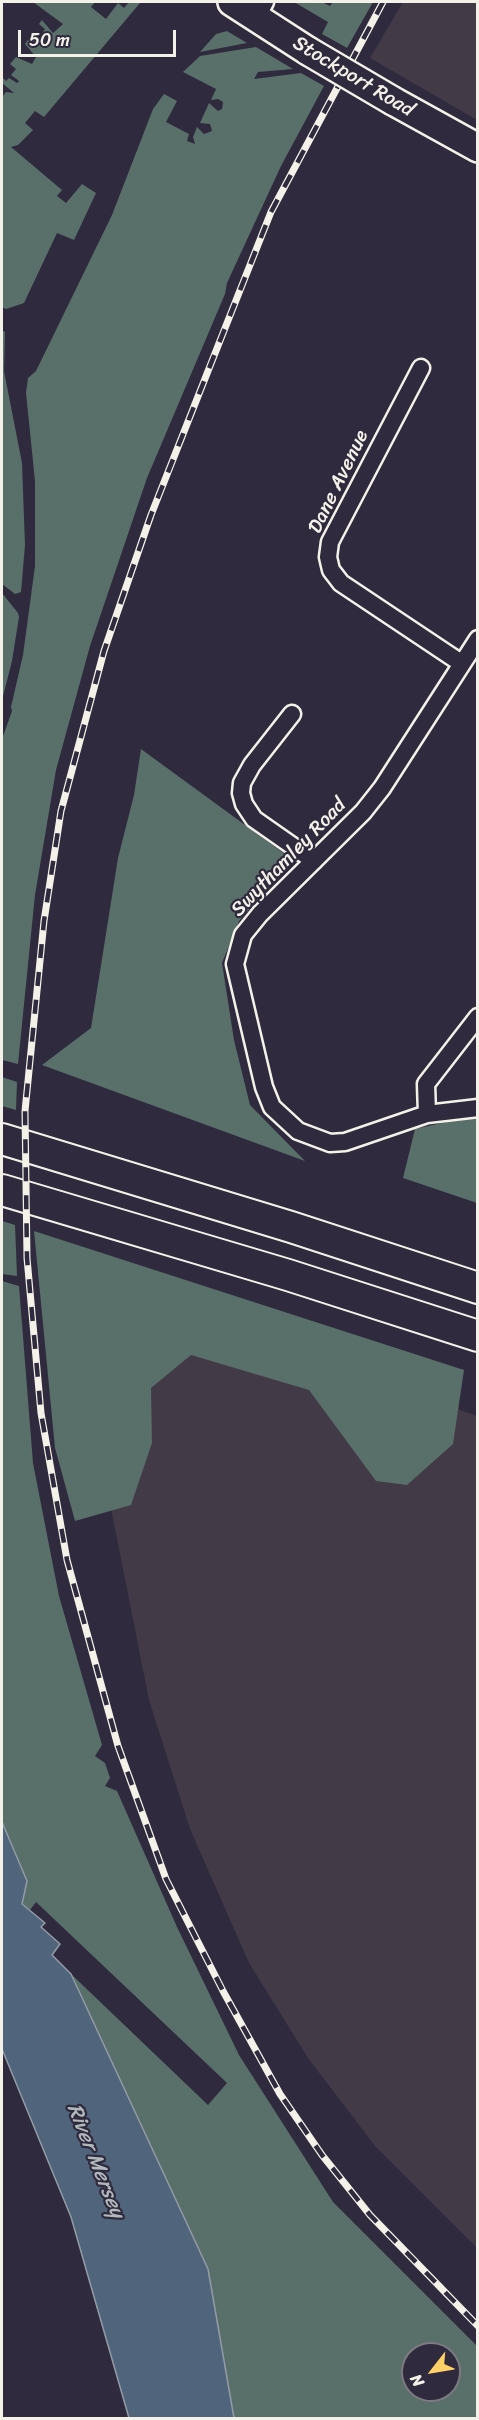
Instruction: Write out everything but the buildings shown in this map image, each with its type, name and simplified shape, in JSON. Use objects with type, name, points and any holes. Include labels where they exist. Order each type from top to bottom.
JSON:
[{"type":"highway","points":[[2,1139],[235,1209],[477,1288]]},
{"type":"highway","points":[[2,1190],[288,1275],[477,1336]]},
{"type":"main road","name":"Stockport Road","points":[[232,2],[261,10],[308,51],[477,148]]},
{"type":"street","name":"Dane Avenue","points":[[421,368],[330,542],[328,557],[331,570],[341,583],[461,663]]},
{"type":"street","name":"Swythamley Road","points":[[477,639],[382,788],[363,812],[260,914],[243,935],[235,964],[264,1087],[272,1107],[298,1131],[330,1143],[370,1136],[427,1114],[477,1108]]},
{"type":"street","points":[[292,714],[252,765],[242,783],[241,793],[244,804],[254,819],[314,861]]},
{"type":"street","points":[[427,1114],[426,1084],[477,1017]]},
{"type":"shaded area","points":[[403,2],[477,2],[477,120],[370,58]]},
{"type":"shaded area","points":[[85,1287],[294,1351],[477,1416],[477,2248],[375,2146],[308,2058],[249,1963],[190,1829],[149,1700],[97,1438]]},
{"type":"green space","points":[[33,2],[95,2],[91,7],[106,19],[118,3],[124,8],[129,2],[140,3],[44,117],[35,111],[25,123],[33,130],[18,145],[11,147],[62,190],[57,196],[66,203],[82,184],[96,193],[74,240],[57,233],[24,303],[6,309],[2,307],[2,97],[6,92],[14,93],[2,83],[2,77],[6,81],[9,78],[17,83],[19,81],[11,75],[16,69],[10,64],[16,57],[32,64],[36,57],[25,44],[30,37],[46,44],[49,41],[41,35],[45,29],[39,24],[42,20],[53,33],[63,24]]},
{"type":"green space","points":[[294,2],[322,2],[330,6],[333,2],[373,2],[347,48],[322,34],[328,22]]},
{"type":"green space","points":[[227,31],[247,43],[200,52],[216,34]]},
{"type":"green space","points":[[256,47],[293,69],[258,72],[254,79],[301,73],[324,86],[281,166],[227,283],[225,294],[147,478],[90,646],[56,770],[35,895],[18,1064],[2,1060],[2,739],[12,711],[23,655],[35,566],[35,481],[26,393],[28,378],[36,371],[112,215],[153,109],[164,94],[177,101],[166,122],[189,134],[187,141],[195,144],[193,137],[197,127],[204,134],[212,131],[210,124],[200,123],[209,103],[218,111],[222,109],[223,102],[218,99],[211,100],[216,89],[183,72],[200,56]]},
{"type":"green space","points":[[2,330],[5,332],[4,371],[22,463],[25,545],[21,592],[15,594],[2,584]]},
{"type":"green space","points":[[2,593],[19,617],[12,661],[2,700]]},
{"type":"green space","points":[[141,749],[293,860],[239,921],[222,963],[234,1040],[250,1105],[305,1161],[42,1065],[91,1028],[118,858],[134,795]]},
{"type":"green space","points":[[2,1077],[17,1082],[16,1110],[2,1106]]},
{"type":"green space","points":[[464,1118],[477,1118],[477,1203],[403,1178],[415,1129]]},
{"type":"green space","points":[[2,1221],[15,1225],[17,1276],[2,1274]]},
{"type":"green space","points":[[34,1231],[464,1370],[453,1444],[407,1485],[376,1481],[309,1390],[191,1355],[151,1388],[152,1443],[131,1505],[75,1521],[55,1448]]},
{"type":"green space","points":[[2,1281],[19,1286],[33,1463],[59,1596],[102,1745],[95,1756],[105,1763],[110,1778],[105,1786],[117,1791],[177,1927],[239,2055],[333,2202],[477,2346],[477,2418],[234,2418],[208,2269],[71,1974],[208,2105],[227,2083],[36,1902],[30,1910],[22,1904],[27,1881],[2,1822]]},
{"type":"water","name":"River Mersey","points":[[2,1822],[27,1881],[22,1904],[45,1923],[41,1927],[60,1944],[52,1955],[71,1974],[208,2269],[234,2418],[129,2418],[71,2217],[2,2049]]},
{"type":"railway","points":[[383,2],[271,212],[151,515],[104,651],[61,811],[44,921],[25,1111],[27,1258],[41,1413],[67,1560],[118,1746],[166,1879],[223,1991],[280,2094],[322,2155],[370,2215],[478,2326]]}]
